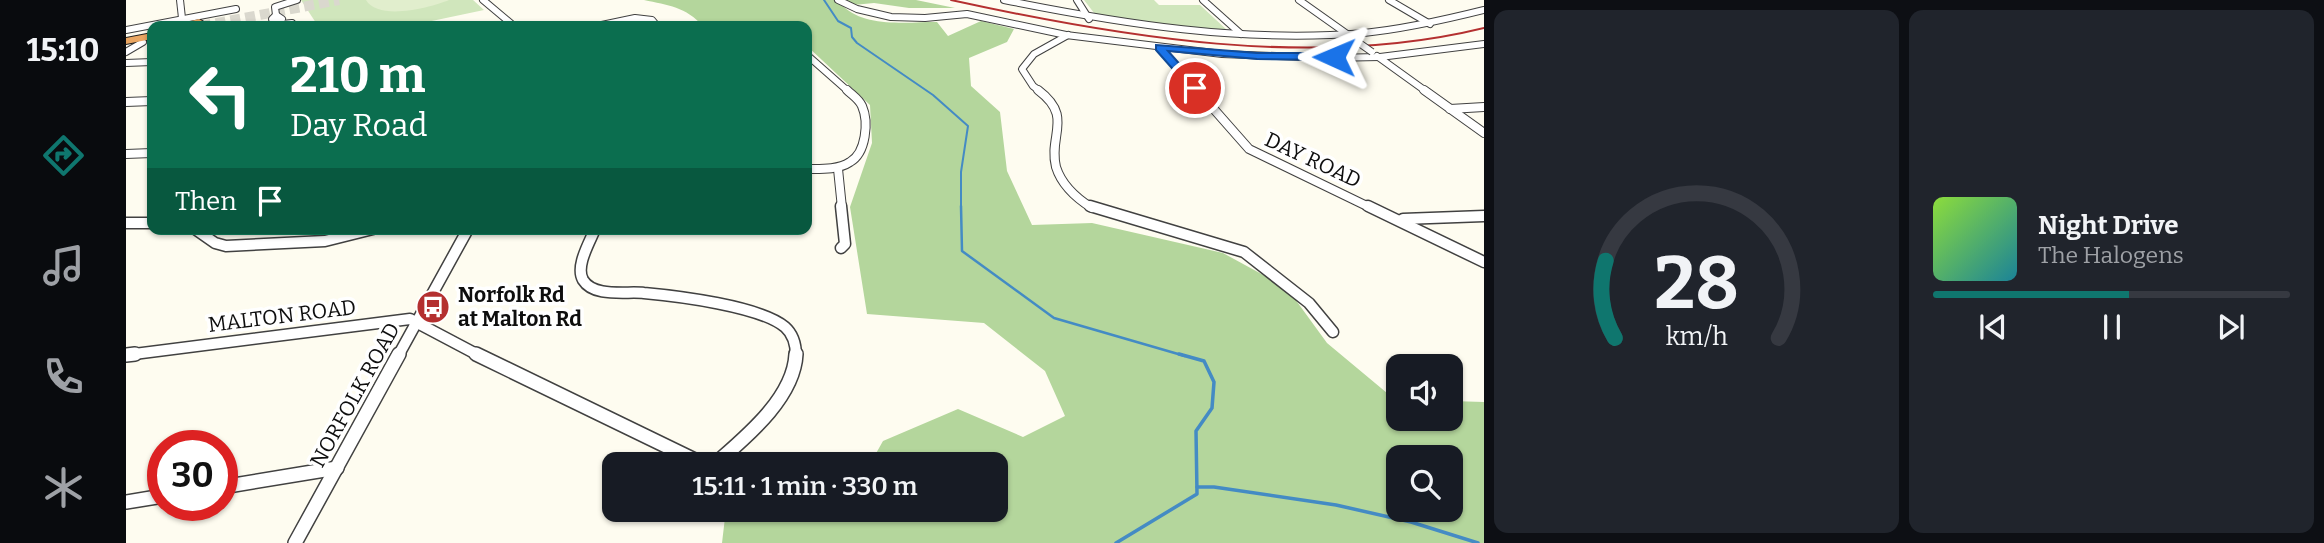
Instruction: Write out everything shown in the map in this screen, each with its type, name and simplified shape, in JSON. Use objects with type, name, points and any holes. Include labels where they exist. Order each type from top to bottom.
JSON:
[{"type":"highway","points":[[126,38],[147,34]]},
{"type":"street","points":[[179,21],[180,0]]},
{"type":"street","points":[[278,21],[275,7],[297,0]]},
{"type":"street","points":[[483,0],[508,21]]},
{"type":"street","points":[[838,0],[851,8],[867,12],[916,18],[969,15],[1068,35],[1160,48],[1257,56],[1432,52],[1484,44]]},
{"type":"street","points":[[1004,0],[1089,19],[1241,34],[1349,36],[1430,24],[1484,10]]},
{"type":"street","points":[[1077,0],[1089,19]]},
{"type":"street","points":[[1203,0],[1241,34]]},
{"type":"street","points":[[1298,0],[1484,133]]},
{"type":"street","points":[[1389,0],[1430,24]]},
{"type":"street","points":[[183,21],[236,9]]},
{"type":"street","points":[[622,21],[642,17],[653,21]]},
{"type":"street","points":[[126,30],[147,27]]},
{"type":"street","points":[[1068,35],[1034,54],[1021,69],[1033,86],[1049,99],[1058,115],[1056,166],[1071,194],[1094,209],[1244,252],[1309,303],[1333,332]]},
{"type":"street","points":[[126,52],[147,43]]},
{"type":"street","name":"DAY ROAD","points":[[1160,48],[1249,149],[1484,262]]},
{"type":"street","points":[[812,60],[864,107],[864,135],[860,151],[853,162],[838,169],[812,169]]},
{"type":"street","points":[[126,63],[147,62]]},
{"type":"street","points":[[126,102],[147,102]]},
{"type":"street","points":[[1450,109],[1484,107]]},
{"type":"street","points":[[126,153],[147,153]]},
{"type":"street","points":[[838,169],[845,244],[841,248]]},
{"type":"street","points":[[1397,219],[1476,218],[1484,215]]},
{"type":"street","points":[[126,223],[147,223]]},
{"type":"street","points":[[204,235],[220,245],[325,241],[349,235]]},
{"type":"street","points":[[278,243],[281,235]]},
{"type":"street","name":"NORFOLK ROAD","points":[[295,543],[465,235]]},
{"type":"street","points":[[593,235],[581,268],[583,280],[592,288],[645,293],[766,316],[784,326],[795,342],[797,357],[787,388],[726,452]]},
{"type":"street","points":[[1472,254],[1484,251]]},
{"type":"street","name":"MALTON ROAD","points":[[126,355],[410,319],[678,452]]},
{"type":"street","points":[[238,483],[337,468]]},
{"type":"street","points":[[126,502],[147,499]]},
{"type":"green space","points":[[301,0],[473,0],[484,10],[432,21],[315,21]]},
{"type":"green space","points":[[366,0],[449,0],[418,9],[393,11],[381,10]]},
{"type":"green space","points":[[644,0],[916,0],[955,8],[909,8],[874,3],[843,6],[852,13],[875,21],[937,22],[948,36],[981,21],[1014,29],[1007,42],[969,58],[971,86],[1000,112],[1007,171],[1032,225],[1092,223],[1223,253],[1287,288],[1327,343],[1386,392],[1386,431],[1463,431],[1463,401],[1484,402],[1484,543],[722,543],[724,522],[1008,522],[1008,452],[877,452],[883,441],[958,409],[1023,437],[1065,416],[1045,371],[984,323],[867,314],[850,207],[872,143],[870,105],[812,51],[812,21],[698,21],[683,11]]},
{"type":"green space","points":[[1084,0],[1154,0],[1159,5],[1200,5],[1228,31],[1098,18]]},
{"type":"waterway","points":[[824,0],[838,21],[851,28],[852,37],[857,43],[933,95],[968,126],[961,172],[961,206]]},
{"type":"waterway","points":[[961,206],[962,251],[1054,318],[1185,356]]},
{"type":"waterway","points":[[1116,543],[1197,494],[1196,431],[1212,408],[1214,382],[1204,361],[1179,354]]},
{"type":"waterway","points":[[1197,487],[1214,487],[1336,505],[1411,522],[1478,543]]},
{"type":"tunnel","points":[[228,21],[339,0]]},
{"type":"railway","points":[[951,0],[1082,26],[1217,44],[1352,47],[1419,40],[1484,28]]},
{"type":"place","name":"Norfolk Rd at Malton Rd","points":[[433,307]]},
{"type":"route","points":[[1195,88],[1160,48],[1257,56],[1334,57]]}]
